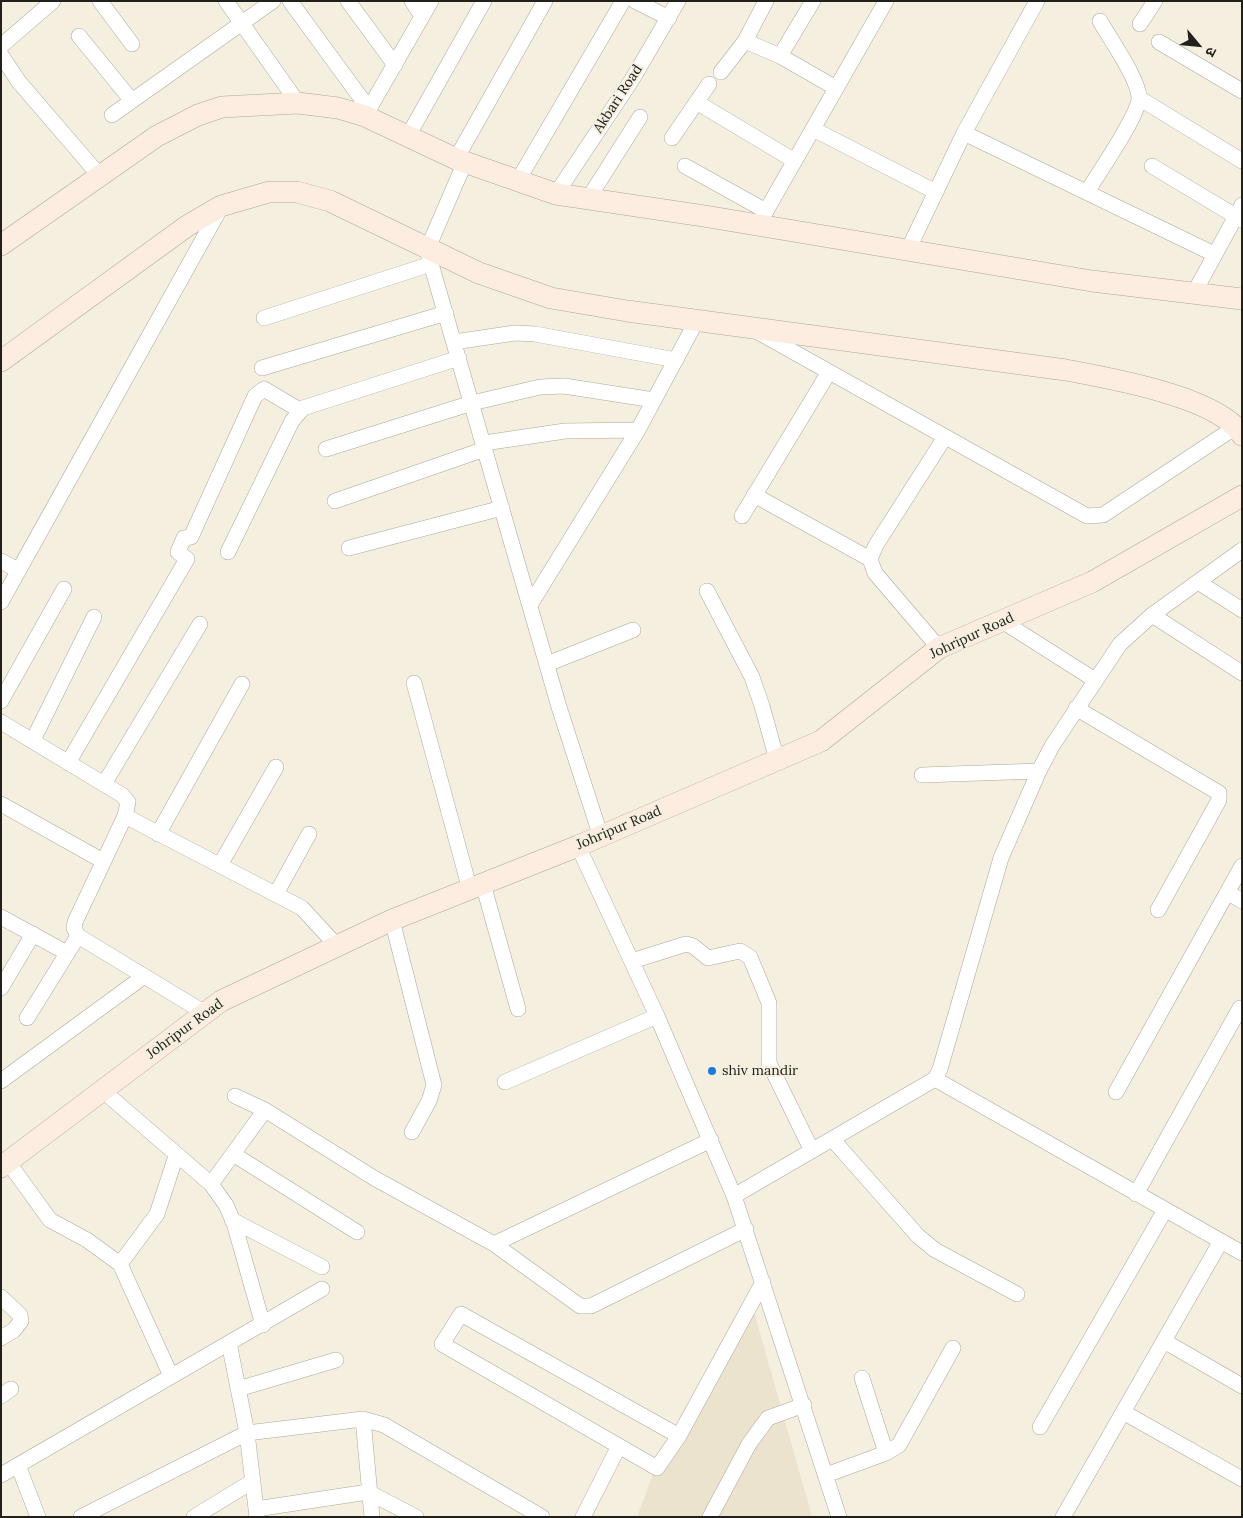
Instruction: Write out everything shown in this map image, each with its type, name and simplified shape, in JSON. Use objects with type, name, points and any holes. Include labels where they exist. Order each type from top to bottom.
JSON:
[{"type":"street","points":[[1,46],[53,1]]},
{"type":"street","points":[[100,1],[132,44]]},
{"type":"street","points":[[226,1],[298,103]]},
{"type":"street","points":[[112,115],[243,24],[272,1]]},
{"type":"street","points":[[290,1],[367,112]]},
{"type":"street","points":[[348,1],[395,64]]},
{"type":"street","points":[[412,1],[422,16]]},
{"type":"street","points":[[367,112],[431,1]]},
{"type":"street","points":[[408,136],[484,1]]},
{"type":"street","points":[[544,1],[460,161],[457,182],[436,228],[429,257],[546,664],[601,836]]},
{"type":"street","points":[[517,182],[623,1]]},
{"type":"street","points":[[635,1],[669,18]]},
{"type":"street","name":"Akbari Road","points":[[556,194],[678,1]]},
{"type":"street","points":[[721,72],[745,41],[766,1]]},
{"type":"street","points":[[780,56],[813,1]]},
{"type":"street","points":[[762,218],[886,1]]},
{"type":"street","points":[[908,250],[964,133],[1037,1]]},
{"type":"street","points":[[1140,24],[1155,1]]},
{"type":"street","points":[[1087,192],[1128,124],[1139,98],[1136,86],[1100,21]]},
{"type":"street","points":[[79,36],[132,101]]},
{"type":"street","points":[[745,41],[780,56],[836,88]]},
{"type":"street","points":[[1159,42],[1242,91]]},
{"type":"street","points":[[1,55],[19,82],[99,176]]},
{"type":"street","points":[[672,138],[698,103],[709,84]]},
{"type":"street","points":[[1139,98],[1242,161]]},
{"type":"street","points":[[1,245],[157,136],[198,115],[222,107],[298,103],[367,112],[408,136],[460,161],[556,194],[762,218],[908,250],[1092,281],[1242,299]]},
{"type":"street","points":[[698,103],[795,161]]},
{"type":"street","points":[[588,199],[640,117]]},
{"type":"street","points":[[813,129],[936,192]]},
{"type":"street","points":[[964,133],[1214,254]]},
{"type":"street","points":[[685,166],[762,218]]},
{"type":"street","points":[[1152,166],[1240,213],[1214,254],[1194,293]]},
{"type":"street","points":[[1,361],[187,226],[221,206],[268,192],[297,192],[330,201],[429,257],[551,298],[697,320],[749,327],[1066,370],[1111,378],[1178,397],[1223,416],[1239,431],[1103,515],[1096,517],[1080,513],[749,327]]},
{"type":"street","points":[[1,602],[221,206]]},
{"type":"street","points":[[264,318],[429,257]]},
{"type":"street","points":[[262,368],[446,312]]},
{"type":"street","points":[[530,605],[638,430],[697,320]]},
{"type":"street","points":[[454,342],[515,333],[535,334],[676,360]]},
{"type":"street","points":[[228,552],[292,421],[301,411],[312,404],[459,358]]},
{"type":"street","points":[[742,516],[829,372]]},
{"type":"street","points":[[326,449],[472,403],[540,387],[564,386],[654,400]]},
{"type":"street","points":[[68,763],[187,559],[178,552],[184,538],[191,537],[255,396],[264,389],[301,411]]},
{"type":"street","points":[[335,501],[484,446],[565,431],[638,430]]},
{"type":"street","points":[[870,559],[876,545],[945,437]]},
{"type":"street","points":[[754,495],[870,559],[875,573],[938,648]]},
{"type":"street","name":"Johripur Road","points":[[4,1164],[221,1001],[392,920],[578,846],[821,741],[938,648],[1092,582],[1242,496]]},
{"type":"street","points":[[349,548],[502,508]]},
{"type":"street","points":[[734,1196],[935,1079],[940,1069],[1001,858],[1038,771],[1076,708],[1120,644],[1152,615],[1242,550]]},
{"type":"street","points":[[1,561],[18,570]]},
{"type":"street","points":[[1198,582],[1242,610]]},
{"type":"street","points":[[1,701],[64,589]]},
{"type":"street","points":[[707,591],[752,678],[777,760]]},
{"type":"street","points":[[1152,615],[1242,673]]},
{"type":"street","points":[[33,740],[94,617]]},
{"type":"street","points":[[1002,621],[1095,680]]},
{"type":"street","points":[[104,784],[200,624]]},
{"type":"street","points":[[546,664],[632,630]]},
{"type":"street","points":[[414,683],[477,887],[518,1009]]},
{"type":"street","points":[[158,834],[242,684]]},
{"type":"street","points":[[1076,708],[1219,793],[1219,800],[1158,910]]},
{"type":"street","points":[[1,722],[122,795],[128,802],[125,816],[75,922],[74,928],[78,936],[205,1013]]},
{"type":"street","points":[[220,865],[276,767]]},
{"type":"street","points":[[922,776],[1038,771]]},
{"type":"street","points":[[1,804],[103,861]]},
{"type":"street","points":[[125,816],[302,908],[336,945]]},
{"type":"street","points":[[276,894],[309,834]]},
{"type":"street","points":[[578,846],[657,1016],[734,1196],[804,1405],[839,1517]]},
{"type":"street","points":[[1116,1092],[1242,866]]},
{"type":"street","points":[[1227,892],[1242,901]]},
{"type":"street","points":[[1,917],[67,953]]},
{"type":"street","points":[[392,920],[434,1085],[429,1100],[412,1132]]},
{"type":"street","points":[[1,988],[33,934]]},
{"type":"street","points":[[27,1018],[78,936]]},
{"type":"street","points":[[632,961],[686,944],[693,946],[708,958],[740,951],[750,957],[769,1003],[769,1063],[812,1151]]},
{"type":"street","points":[[1,1081],[143,977]]},
{"type":"street","points":[[1136,1194],[1240,1008]]},
{"type":"street","points":[[505,1082],[657,1016]]},
{"type":"street","points":[[935,1079],[1136,1194],[1242,1252]]},
{"type":"street","points":[[102,1090],[176,1156],[211,1184],[226,1205],[263,1325]]},
{"type":"street","points":[[235,1096],[265,1110],[374,1178],[494,1244],[576,1304],[586,1307],[746,1229]]},
{"type":"street","points":[[211,1184],[265,1110]]},
{"type":"street","points":[[494,1244],[710,1140]]},
{"type":"street","points":[[833,1140],[918,1236],[935,1250],[1017,1294]]},
{"type":"street","points":[[233,1154],[357,1232]]},
{"type":"street","points":[[120,1264],[157,1214],[176,1156]]},
{"type":"street","points":[[4,1164],[50,1220],[87,1240],[120,1264],[171,1376]]},
{"type":"street","points":[[1040,1427],[1165,1210]]},
{"type":"street","points":[[232,1220],[322,1267]]},
{"type":"street","points":[[1064,1517],[1221,1241]]},
{"type":"street","points":[[679,1436],[461,1314],[442,1344],[657,1468],[679,1436],[763,1282]]},
{"type":"street","points":[[1,1475],[228,1343],[263,1325],[322,1289]]},
{"type":"street","points":[[1,1297],[20,1315],[21,1321],[14,1330],[1,1338]]},
{"type":"street","points":[[1164,1341],[1242,1386]]},
{"type":"street","points":[[228,1343],[247,1433],[257,1513],[368,1492],[416,1517]]},
{"type":"street","points":[[826,1475],[886,1453],[899,1445],[906,1436],[953,1348]]},
{"type":"street","points":[[238,1389],[336,1360]]},
{"type":"street","points":[[862,1378],[886,1453]]},
{"type":"street","points":[[710,1517],[749,1444],[768,1418],[804,1405]]},
{"type":"street","points":[[1123,1412],[1242,1479]]},
{"type":"street","points":[[363,1419],[368,1492],[372,1517]]},
{"type":"street","points":[[80,1517],[247,1433],[363,1419],[384,1425],[542,1517]]},
{"type":"street","points":[[583,1517],[619,1446]]},
{"type":"street","points":[[18,1465],[38,1517]]},
{"type":"street","points":[[194,1517],[253,1482]]},
{"type":"shaded area","points":[[750,1297],[812,1517],[637,1517],[655,1469]]},
{"type":"place","name":"shiv mandir","points":[[712,1071]]}]
